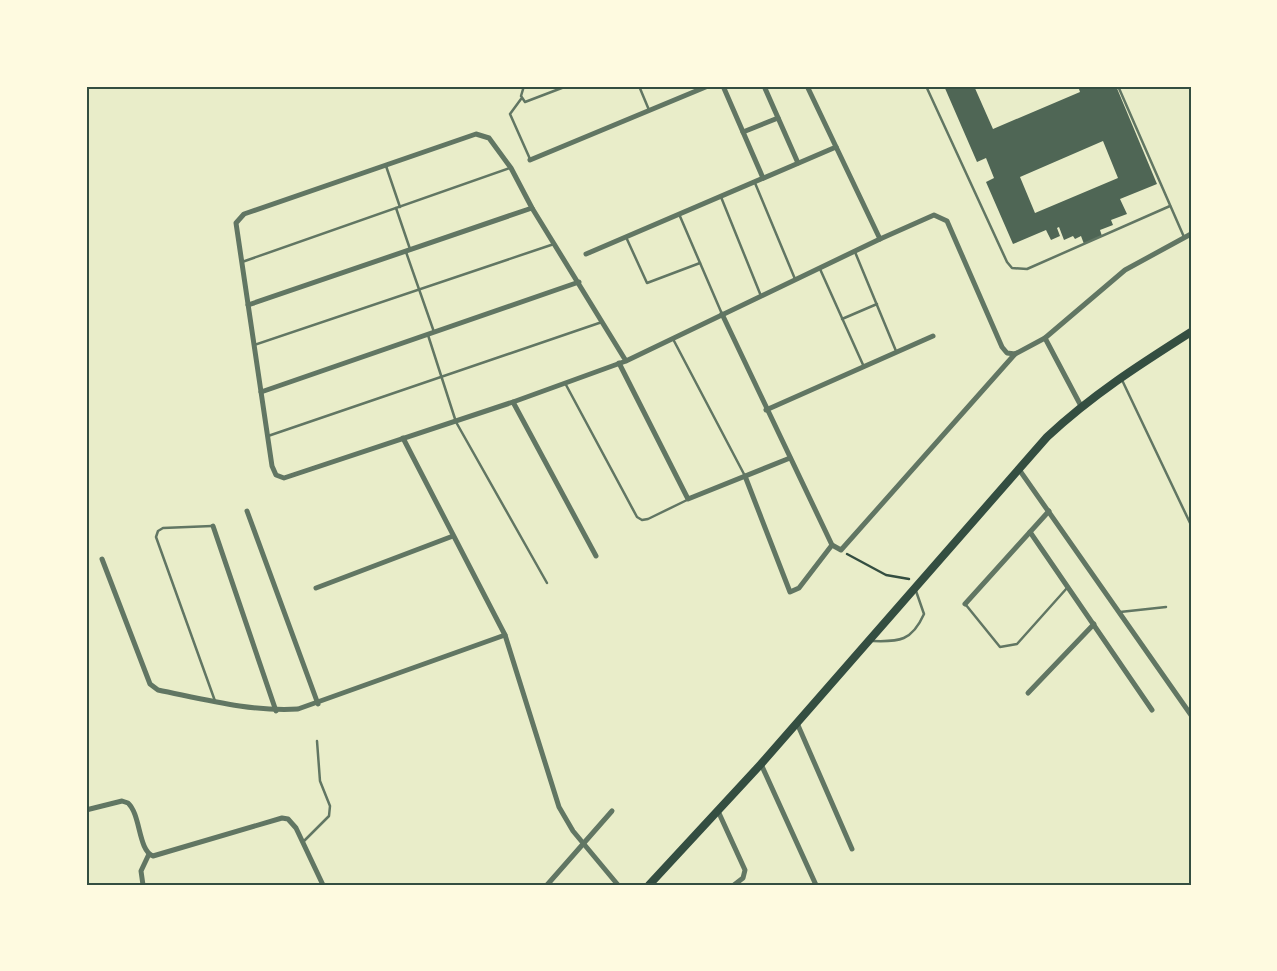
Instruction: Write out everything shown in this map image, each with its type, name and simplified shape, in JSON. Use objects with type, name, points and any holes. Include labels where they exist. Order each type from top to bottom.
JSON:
[{"type":"main road","points":[[650,885],[761,764],[1018,468],[1081,406],[1120,376],[1191,332]]},
{"type":"street","points":[[530,160],[708,86]]},
{"type":"street","points":[[723,86],[763,178]]},
{"type":"street","points":[[764,86],[798,163]]},
{"type":"street","points":[[807,86],[880,239]]},
{"type":"street","points":[[743,132],[778,118]]},
{"type":"street","points":[[626,361],[556,243],[532,208],[511,168],[489,138],[476,134],[244,214],[236,223],[272,466],[276,475],[284,478],[456,422],[619,364],[626,361],[722,314],[761,296],[795,279],[880,239],[934,216],[947,221],[1002,347],[1007,353],[1015,354]]},
{"type":"street","points":[[586,254],[836,147]]},
{"type":"street","points":[[248,305],[532,208]]},
{"type":"street","points":[[722,314],[766,410],[832,545],[841,550],[1015,354],[1045,338],[1125,270],[1191,234]]},
{"type":"street","points":[[261,392],[579,282]]},
{"type":"street","points":[[766,410],[933,336]]},
{"type":"street","points":[[1045,338],[1081,406]]},
{"type":"street","points":[[619,364],[688,499],[790,458]]},
{"type":"street","points":[[513,402],[596,556]]},
{"type":"street","points":[[403,438],[505,635],[559,807],[582,843],[618,885]]},
{"type":"street","points":[[1018,468],[1191,715]]},
{"type":"street","points":[[745,476],[790,592],[799,588],[832,545]]},
{"type":"street","points":[[247,511],[318,704]]},
{"type":"street","points":[[965,604],[1049,511]]},
{"type":"street","points":[[213,526],[276,710]]},
{"type":"street","points":[[1030,532],[1152,710]]},
{"type":"street","points":[[316,588],[453,536]]},
{"type":"street","points":[[102,559],[150,684],[158,690],[215,702],[276,710],[298,709],[318,704],[505,635]]},
{"type":"street","points":[[1028,693],[1094,624]]},
{"type":"street","points":[[797,723],[852,850]]},
{"type":"street","points":[[761,764],[816,885]]},
{"type":"street","points":[[86,810],[122,802],[128,803],[135,812],[146,851],[156,856],[282,818],[292,823],[323,885]]},
{"type":"street","points":[[547,885],[612,811]]},
{"type":"street","points":[[718,811],[745,870],[744,878],[734,885]]},
{"type":"street","points":[[143,885],[141,871],[149,854]]},
{"type":"lane","points":[[524,86],[521,99],[510,114],[510,119],[530,160]]},
{"type":"lane","points":[[521,99],[525,102],[530,102],[567,86]]},
{"type":"lane","points":[[639,86],[649,111]]},
{"type":"lane","points":[[926,86],[1007,262],[1012,268],[1027,269],[1170,206]]},
{"type":"lane","points":[[1118,86],[1184,237]]},
{"type":"lane","points":[[385,165],[400,207]]},
{"type":"lane","points":[[242,262],[511,168]]},
{"type":"lane","points":[[755,181],[795,279]]},
{"type":"lane","points":[[720,197],[761,296]]},
{"type":"lane","points":[[396,208],[441,377],[456,422],[547,583]]},
{"type":"lane","points":[[679,214],[722,314]]},
{"type":"lane","points":[[626,237],[647,283],[700,263]]},
{"type":"lane","points":[[254,345],[556,243]]},
{"type":"lane","points":[[855,251],[897,352]]},
{"type":"lane","points":[[819,268],[864,367]]},
{"type":"lane","points":[[842,319],[876,304]]},
{"type":"lane","points":[[268,436],[602,322]]},
{"type":"lane","points":[[673,338],[745,476]]},
{"type":"lane","points":[[1120,376],[1191,525]]},
{"type":"lane","points":[[566,383],[637,517],[642,520],[648,519],[688,499]]},
{"type":"lane","points":[[213,526],[163,528],[158,531],[156,537],[215,702]]},
{"type":"lane","points":[[869,640],[896,642],[908,637],[924,614],[918,584]]},
{"type":"lane","points":[[965,604],[1000,647],[1007,647],[1018,644],[1068,587]]},
{"type":"lane","points":[[1120,612],[1166,607]]},
{"type":"lane","points":[[303,843],[329,816],[330,810],[320,781],[317,741]]},
{"type":"path","points":[[841,550],[861,563],[886,575],[918,584]]},
{"type":"building","points":[[944,86],[974,86],[993,129],[1080,92],[1078,86],[1116,86],[1157,184],[1120,199],[1127,214],[1111,220],[1113,225],[1100,230],[1102,236],[1084,244],[1081,236],[1075,239],[1073,236],[1064,240],[1059,227],[1057,228],[1060,236],[1051,240],[1046,230],[1013,244],[986,182],[994,178],[986,158],[977,162]],"holes":[[[1103,141],[1118,178],[1035,213],[1020,177]]]}]
